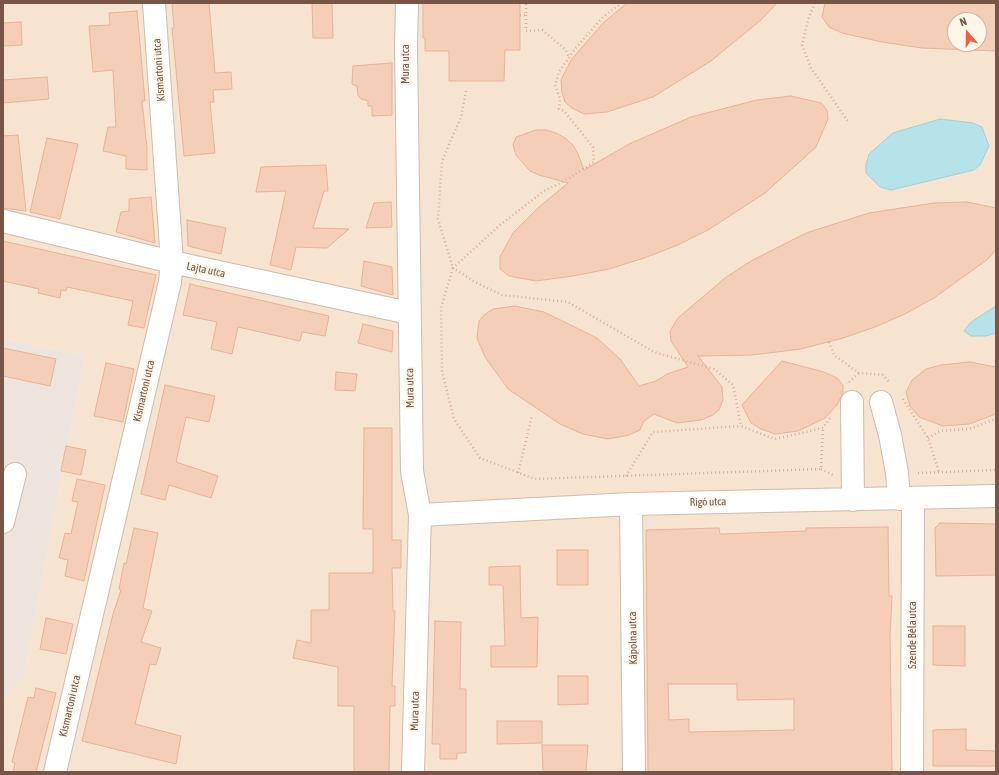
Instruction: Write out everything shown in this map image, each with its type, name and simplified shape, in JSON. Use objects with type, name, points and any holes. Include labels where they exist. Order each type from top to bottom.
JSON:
[{"type":"street","name":"Kismartoni utca","points":[[55,772],[170,282],[172,262],[154,3]]},
{"type":"street","name":"Mura utca","points":[[406,3],[412,471],[420,515],[413,772]]},
{"type":"street","name":"Lajta utca","points":[[3,221],[172,262],[409,313]]},
{"type":"street","points":[[850,394],[853,500]]},
{"type":"street","name":"Szende Béla utca","points":[[881,402],[906,499],[912,772]]},
{"type":"street","points":[[3,522],[15,474]]},
{"type":"street","name":"Rigó utca","points":[[420,515],[631,504],[996,496]]},
{"type":"street","name":"Kápolna utca","points":[[631,504],[634,772]]},
{"type":"path","points":[[526,3],[526,31],[542,30],[565,49],[569,58]]},
{"type":"path","points":[[622,3],[603,17],[569,58],[559,72],[555,85],[560,99],[559,109],[564,111],[593,147],[594,162],[568,179],[544,191],[500,225],[453,268],[441,308],[442,371],[454,419],[480,458],[536,479],[821,469],[823,428],[832,416]]},
{"type":"path","points":[[815,3],[809,17],[802,45],[811,68],[849,123]]},
{"type":"path","points":[[520,15],[526,15]]},
{"type":"path","points":[[466,91],[461,118],[442,161],[438,219],[453,268],[475,282],[502,295],[568,302],[654,352],[714,369],[733,385],[741,426]]},
{"type":"path","points":[[829,342],[834,355],[859,373],[850,381],[850,394]]},
{"type":"path","points":[[518,473],[532,416]]},
{"type":"path","points":[[928,438],[940,431],[969,429],[996,419]]},
{"type":"path","points":[[626,476],[653,432],[741,426],[775,439],[823,428]]},
{"type":"shaded area","points":[[3,3],[996,3],[996,772],[3,772],[3,708],[5,700],[24,675],[85,356],[3,339]]},
{"type":"shaded area","points":[[3,339],[85,356],[24,675],[5,700],[3,708]]},
{"type":"water","points":[[940,119],[973,123],[982,127],[989,146],[980,165],[974,170],[891,190],[880,187],[866,173],[866,165],[869,154],[893,133]]},
{"type":"water","points":[[996,306],[996,333],[986,336],[971,336],[964,331],[971,322]]},
{"type":"building","points":[[172,3],[209,3],[215,73],[231,72],[232,89],[213,90],[214,102],[210,102],[215,153],[184,156],[172,28],[174,28]]},
{"type":"building","points":[[312,3],[332,3],[333,38],[313,38]]},
{"type":"building","points":[[423,3],[520,3],[520,50],[505,50],[504,81],[449,81],[449,51],[425,51],[425,38],[423,38]]},
{"type":"building","points":[[627,3],[777,3],[761,20],[711,61],[653,97],[607,112],[584,114],[572,108],[565,102],[562,93],[561,80],[571,60],[603,23]]},
{"type":"building","points":[[825,3],[996,3],[996,51],[987,51],[987,12],[947,12],[947,49],[922,48],[882,42],[842,33],[829,27],[822,17]]},
{"type":"building","points":[[137,11],[145,101],[142,101],[147,148],[147,170],[126,169],[126,156],[103,151],[108,127],[116,127],[113,70],[93,72],[89,26],[110,25],[109,13]]},
{"type":"building","points":[[21,22],[22,45],[3,46],[3,23]]},
{"type":"building","points":[[392,63],[392,115],[372,116],[372,106],[368,106],[368,101],[361,99],[358,95],[357,86],[352,84],[353,66]]},
{"type":"building","points":[[47,77],[49,99],[3,103],[3,80]]},
{"type":"building","points":[[791,96],[821,103],[827,110],[828,119],[816,147],[765,193],[708,230],[678,245],[644,258],[609,269],[573,276],[536,281],[509,276],[500,269],[500,257],[513,233],[539,207],[568,183],[530,171],[516,155],[513,145],[516,137],[536,130],[546,130],[556,133],[573,145],[584,170],[629,144],[691,117],[757,100]]},
{"type":"building","points":[[18,135],[26,211],[3,208],[3,136]]},
{"type":"building","points":[[47,138],[78,144],[60,219],[30,212]]},
{"type":"building","points":[[326,165],[328,191],[324,191],[313,228],[349,229],[327,248],[296,247],[291,270],[270,265],[286,191],[256,192],[261,167]]},
{"type":"building","points":[[151,197],[155,243],[116,232],[121,212],[129,211],[129,199]]},
{"type":"building","points":[[391,202],[392,227],[366,228],[374,203]]},
{"type":"building","points":[[967,202],[996,208],[996,250],[988,259],[934,298],[905,314],[875,327],[843,338],[801,349],[752,355],[698,356],[722,387],[723,400],[719,410],[713,415],[701,420],[677,423],[654,414],[644,421],[640,430],[629,435],[608,439],[583,434],[560,424],[508,389],[485,357],[477,338],[479,321],[484,315],[493,309],[515,306],[544,312],[597,338],[620,359],[639,386],[656,381],[667,374],[688,367],[671,341],[670,331],[678,318],[725,278],[751,261],[806,233],[869,213],[934,203]]},
{"type":"building","points":[[187,220],[226,228],[221,254],[188,246]]},
{"type":"building","points":[[3,241],[156,275],[144,328],[128,325],[133,301],[67,287],[66,291],[61,290],[60,298],[38,293],[39,289],[3,281]]},
{"type":"building","points":[[364,261],[392,267],[393,295],[361,286]]},
{"type":"building","points":[[190,284],[329,316],[325,336],[302,332],[300,341],[238,327],[232,354],[211,349],[217,322],[183,315]]},
{"type":"building","points":[[363,324],[393,331],[392,352],[358,343]]},
{"type":"building","points":[[3,348],[56,359],[50,386],[3,376]]},
{"type":"building","points":[[782,361],[824,372],[837,378],[843,385],[843,393],[837,405],[825,418],[798,431],[775,434],[761,429],[751,423],[742,405]]},
{"type":"building","points":[[970,362],[996,367],[996,414],[969,424],[943,426],[919,417],[910,406],[906,392],[912,380],[926,369],[941,365]]},
{"type":"building","points":[[106,363],[134,369],[123,422],[94,416]]},
{"type":"building","points":[[336,372],[357,374],[355,391],[335,390]]},
{"type":"building","points":[[165,385],[215,396],[209,422],[186,417],[176,462],[218,476],[211,498],[169,485],[165,500],[141,494]]},
{"type":"building","points":[[364,428],[392,428],[392,540],[401,540],[401,568],[392,568],[393,611],[395,611],[392,686],[395,686],[395,706],[390,706],[389,772],[354,772],[354,706],[338,706],[338,667],[293,658],[297,640],[311,643],[311,610],[329,610],[329,573],[373,573],[373,529],[363,529]]},
{"type":"building","points":[[66,446],[86,450],[81,475],[61,471]]},
{"type":"building","points":[[77,479],[105,485],[84,581],[65,576],[68,560],[59,558],[65,533],[71,534],[78,502],[72,501]]},
{"type":"building","points":[[940,523],[996,524],[996,575],[936,576],[935,528]]},
{"type":"building","points":[[888,527],[889,596],[892,596],[890,636],[892,772],[648,772],[646,530],[719,528],[720,534],[806,531],[806,528]],"holes":[[[668,684],[737,684],[737,700],[794,699],[794,730],[689,732],[689,719],[669,720]]]},
{"type":"building","points":[[134,528],[158,533],[143,608],[152,611],[141,642],[161,648],[156,665],[150,664],[135,724],[181,736],[176,764],[82,741],[113,614],[121,590],[119,589],[124,563],[126,564]]},
{"type":"building","points":[[557,550],[588,550],[588,585],[557,585]]},
{"type":"building","points":[[520,566],[521,618],[538,617],[537,667],[491,667],[491,646],[505,646],[503,585],[489,585],[489,567]]},
{"type":"building","points":[[46,618],[73,624],[66,654],[40,649]]},
{"type":"building","points":[[435,621],[461,622],[460,689],[466,689],[466,753],[457,753],[457,759],[440,759],[440,744],[432,744]]},
{"type":"building","points":[[933,626],[965,626],[965,666],[933,665]]},
{"type":"building","points":[[558,676],[588,676],[588,704],[558,705]]},
{"type":"building","points":[[36,688],[56,693],[36,772],[13,772],[15,763],[12,762],[28,697],[34,698]]},
{"type":"building","points":[[497,721],[542,721],[542,743],[497,744]]},
{"type":"building","points":[[966,729],[966,750],[996,751],[996,766],[933,766],[933,730]]},
{"type":"building","points":[[542,745],[588,745],[586,772],[543,772]]}]
